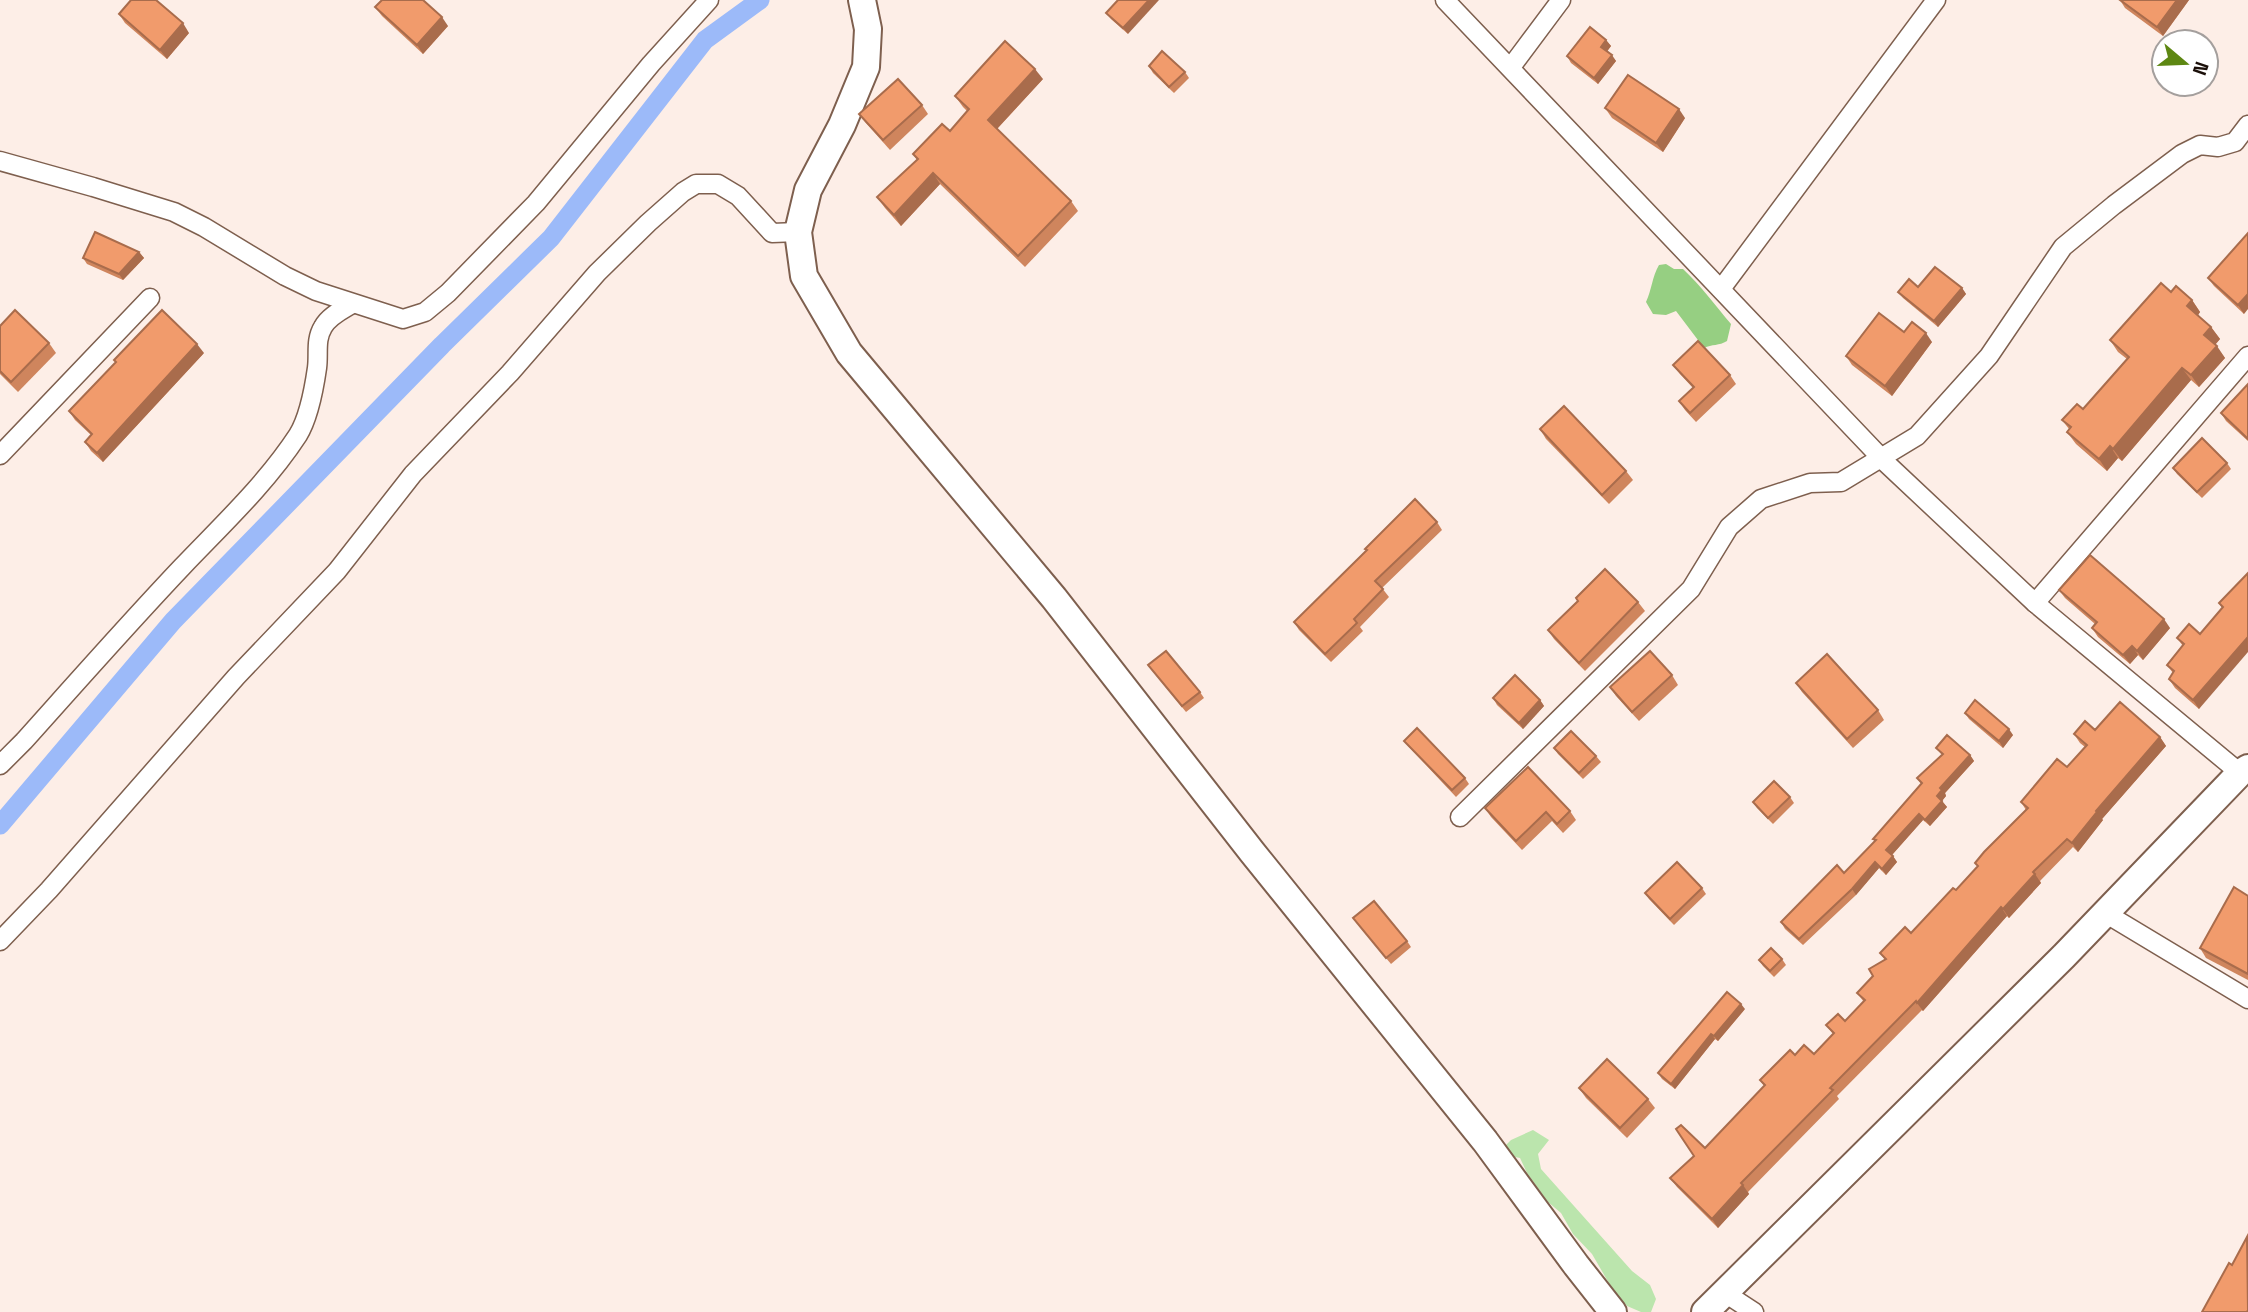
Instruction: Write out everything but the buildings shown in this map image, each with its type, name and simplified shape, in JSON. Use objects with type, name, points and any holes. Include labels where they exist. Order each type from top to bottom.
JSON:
[{"type":"street","points":[[0,161],[174,212],[285,276],[352,304],[403,319],[425,312],[448,293],[536,203],[651,64],[709,0]]},
{"type":"street","points":[[862,0],[868,29],[866,67],[842,125],[808,190],[798,232],[804,276],[849,353],[1063,608],[1252,852],[1489,1145],[1613,1312]]},
{"type":"street","points":[[1445,0],[1881,458],[2035,603],[2244,771],[1705,1312]]},
{"type":"street","points":[[1511,67],[1561,0]]},
{"type":"street","points":[[1721,289],[1936,0]]},
{"type":"street","points":[[1460,817],[1691,589],[1728,527],[1761,499],[1810,482],[1841,482],[1917,436],[1989,356],[2063,247],[2182,154],[2200,145],[2218,147],[2235,142],[2248,125]]},
{"type":"street","points":[[0,941],[49,890],[236,677],[337,570],[413,474],[510,373],[597,273],[648,223],[696,184],[718,184],[738,195],[772,233],[798,232]]},
{"type":"street","points":[[0,455],[150,298]]},
{"type":"street","points":[[0,765],[278,463],[300,432],[317,366],[317,342],[324,325],[352,304]]},
{"type":"street","points":[[2035,603],[2248,356]]},
{"type":"street","points":[[2105,913],[2248,999]]},
{"type":"street","points":[[1725,1293],[1754,1312]]},
{"type":"green space","points":[[1666,264],[1674,269],[1683,269],[1731,324],[1727,341],[1704,348],[1676,311],[1666,315],[1653,314],[1646,302],[1659,265]]},
{"type":"green space","points":[[1533,1130],[1549,1140],[1538,1154],[1541,1169],[1632,1271],[1650,1285],[1656,1299],[1651,1312],[1641,1312],[1627,1306],[1610,1285],[1592,1254],[1573,1234],[1561,1213],[1548,1202],[1527,1173],[1520,1158],[1510,1156],[1503,1148],[1511,1140]]},
{"type":"waterway","points":[[0,825],[173,621],[442,345],[551,238],[705,40],[760,0]]}]
